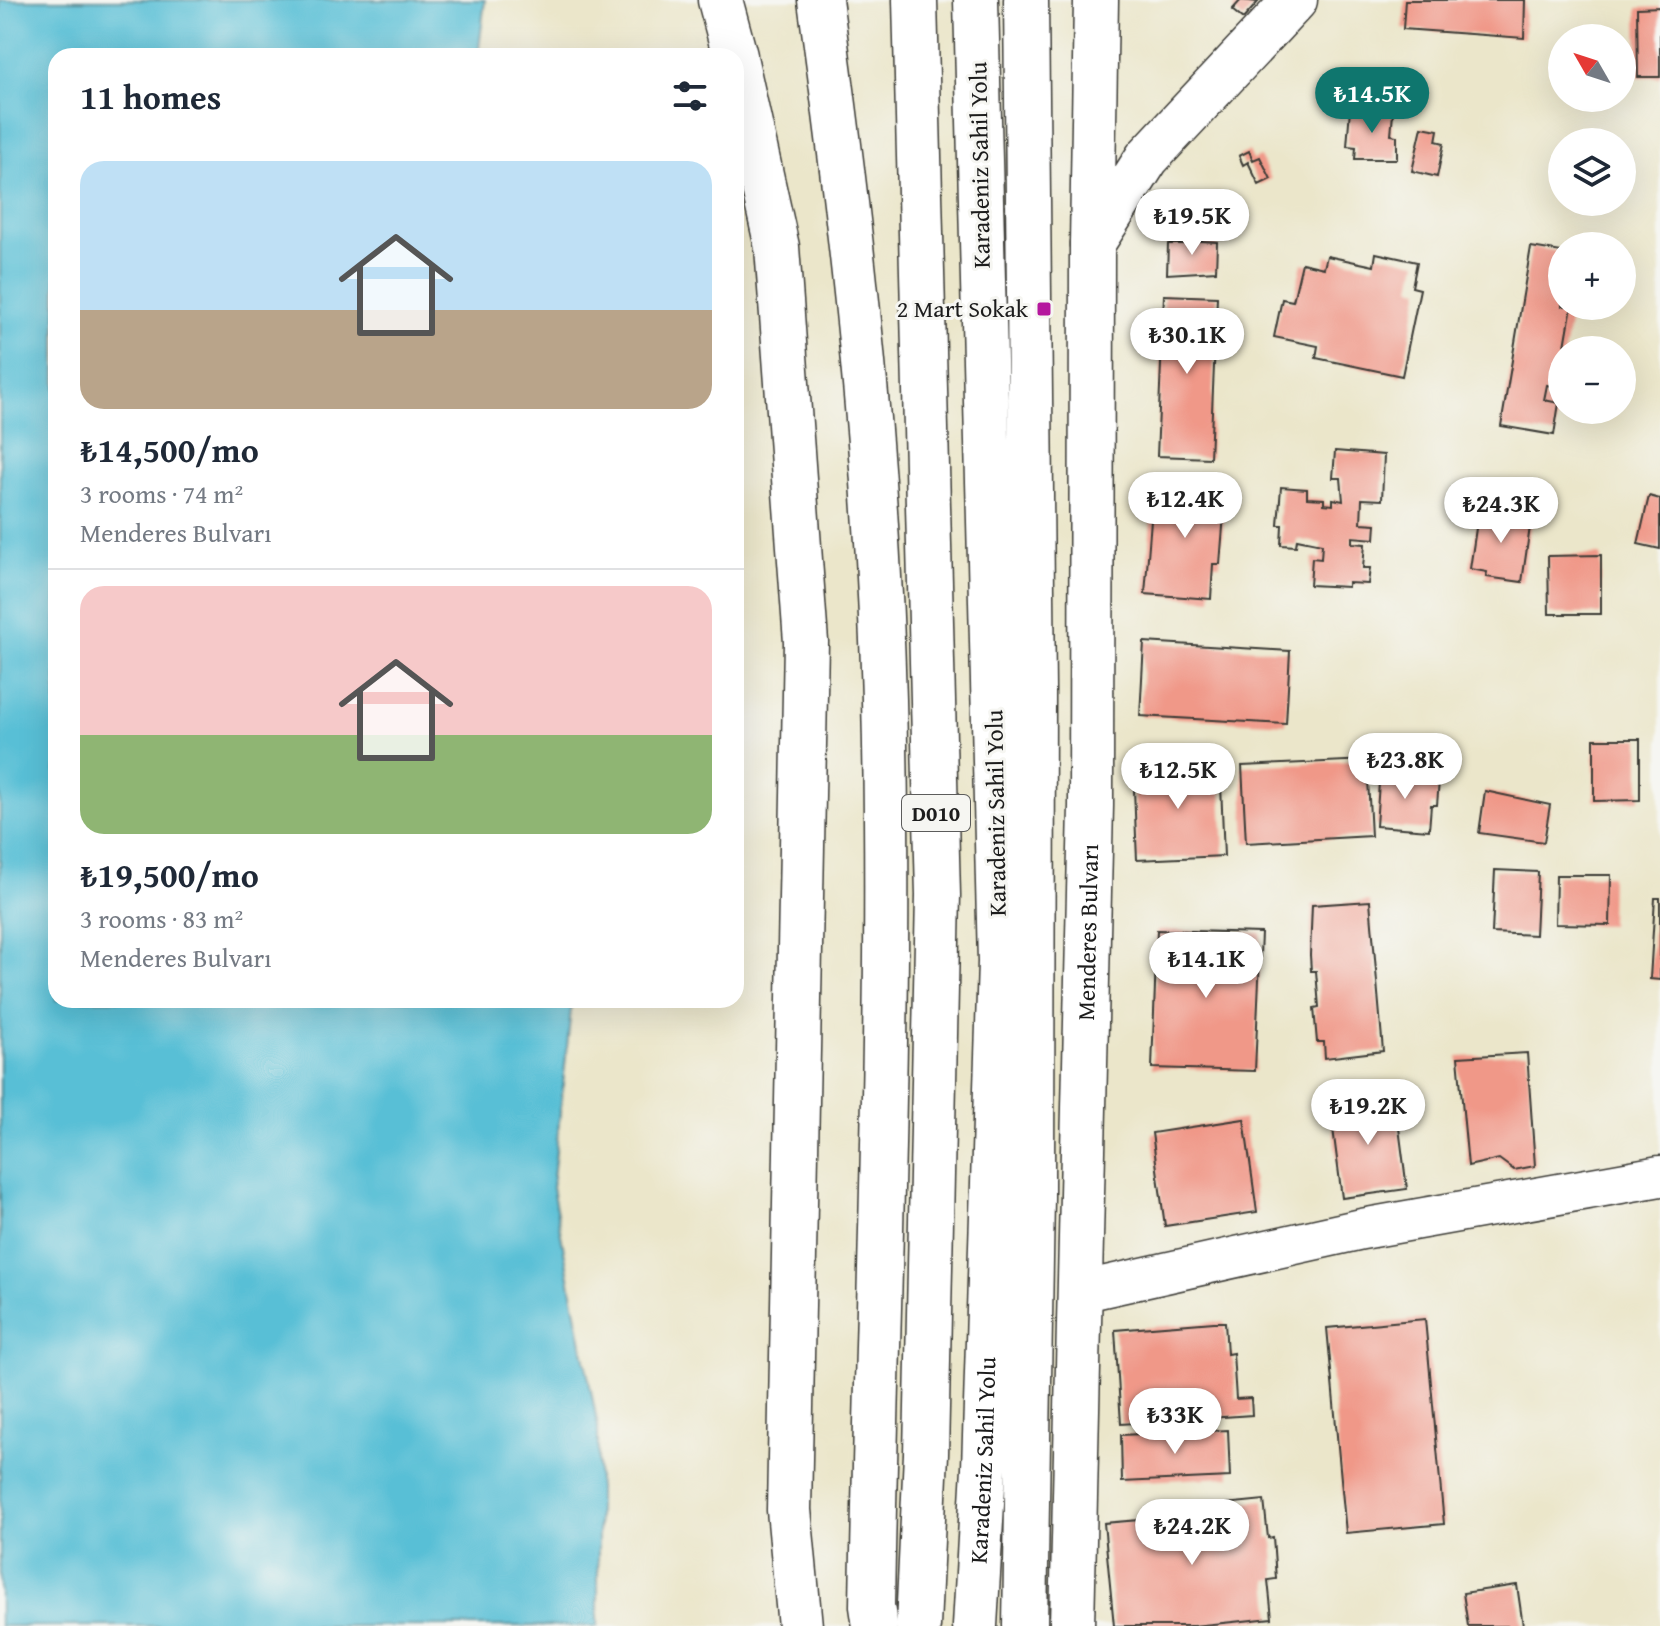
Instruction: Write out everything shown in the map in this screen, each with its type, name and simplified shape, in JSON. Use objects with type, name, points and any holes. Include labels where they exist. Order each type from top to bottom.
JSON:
[{"type":"main road","points":[[720,0],[732,48]]},
{"type":"main road","points":[[820,0],[849,213],[864,363],[884,698],[887,933],[884,1178],[872,1579],[875,1626]]},
{"type":"main road","name":"D010","points":[[915,0],[938,895],[926,1454],[918,1626]]},
{"type":"main road","name":"Karadeniz Sahil Yolu","points":[[975,1626],[985,1452],[1000,962],[976,0]]},
{"type":"main road","points":[[1025,1626],[1032,1197],[1033,785],[1026,0]]},
{"type":"main road","name":"Menderes Bulvarı","points":[[1072,1626],[1091,806],[1092,244],[1096,0]]},
{"type":"main road","points":[[1092,244],[1147,158],[1295,0]]},
{"type":"main road","points":[[744,99],[777,247],[806,642],[789,1510],[800,1626]]},
{"type":"street","points":[[1080,1292],[1362,1229],[1660,1176]]},
{"type":"water","points":[[0,0],[485,0],[479,48],[48,48],[48,1008],[571,1008],[552,1188],[598,1427],[598,1626],[0,1626]]},
{"type":"building","points":[[1241,0],[1258,2],[1243,19],[1232,10]]},
{"type":"building","points":[[1405,0],[1525,0],[1524,38],[1403,29]]},
{"type":"building","points":[[1660,7],[1660,77],[1638,77],[1637,8]]},
{"type":"building","points":[[1350,109],[1393,113],[1391,135],[1397,136],[1397,159],[1355,159],[1356,147],[1347,146]]},
{"type":"building","points":[[1422,127],[1438,130],[1436,141],[1444,143],[1437,177],[1412,171]]},
{"type":"building","points":[[1249,151],[1253,160],[1260,157],[1271,179],[1259,185],[1248,162],[1243,165],[1239,156]]},
{"type":"building","points":[[1185,240],[1217,242],[1216,271],[1167,274],[1168,244],[1185,244]]},
{"type":"building","points":[[1531,247],[1548,250],[1548,320],[1570,320],[1567,336],[1548,336],[1548,385],[1544,400],[1548,401],[1548,424],[1556,424],[1554,435],[1501,426]]},
{"type":"building","points":[[1376,253],[1417,262],[1412,287],[1420,289],[1402,376],[1316,358],[1318,346],[1274,337],[1282,299],[1293,301],[1302,263],[1324,268],[1327,256],[1374,266]]},
{"type":"building","points":[[1164,295],[1217,297],[1210,458],[1157,456]]},
{"type":"building","points":[[1335,451],[1384,455],[1382,500],[1362,499],[1361,523],[1376,524],[1375,539],[1352,537],[1352,543],[1365,544],[1363,568],[1370,568],[1368,584],[1348,583],[1348,587],[1310,585],[1312,558],[1321,559],[1322,544],[1297,539],[1296,546],[1281,545],[1282,525],[1278,525],[1281,487],[1307,489],[1307,498],[1324,499],[1324,504],[1333,505],[1333,499],[1343,501],[1341,478],[1333,478]]},
{"type":"building","points":[[1154,483],[1226,489],[1220,564],[1213,564],[1211,599],[1145,594]]},
{"type":"building","points":[[1649,496],[1660,499],[1660,549],[1638,544]]},
{"type":"building","points":[[1479,508],[1531,520],[1522,582],[1486,577],[1487,572],[1470,569]]},
{"type":"building","points":[[1601,555],[1601,614],[1549,614],[1548,556]]},
{"type":"building","points":[[1144,642],[1290,651],[1286,724],[1140,716]]},
{"type":"building","points":[[1594,739],[1640,739],[1640,800],[1594,801]]},
{"type":"building","points":[[1367,760],[1371,836],[1246,843],[1242,766]]},
{"type":"building","points":[[1220,762],[1224,856],[1137,860],[1133,766]]},
{"type":"building","points":[[1380,768],[1404,770],[1403,778],[1439,781],[1437,805],[1431,805],[1429,830],[1376,826]]},
{"type":"building","points":[[1485,791],[1550,805],[1544,842],[1479,833]]},
{"type":"building","points":[[1495,870],[1538,872],[1535,935],[1492,933]]},
{"type":"building","points":[[1556,875],[1611,875],[1610,925],[1555,924]]},
{"type":"building","points":[[1655,898],[1660,898],[1660,980],[1650,979]]},
{"type":"building","points":[[1370,901],[1383,1051],[1325,1058],[1324,1042],[1317,1042],[1314,1008],[1319,1007],[1316,971],[1311,971],[1312,905]]},
{"type":"building","points":[[1157,930],[1261,933],[1255,1071],[1152,1068]]},
{"type":"building","points":[[1527,1053],[1535,1166],[1514,1170],[1499,1159],[1468,1166],[1458,1057]]},
{"type":"building","points":[[1395,1097],[1407,1189],[1342,1198],[1330,1105]]},
{"type":"building","points":[[1244,1119],[1257,1212],[1165,1226],[1152,1133]]},
{"type":"building","points":[[1425,1319],[1444,1524],[1346,1533],[1327,1328]]},
{"type":"building","points":[[1225,1322],[1227,1354],[1233,1353],[1236,1399],[1251,1398],[1252,1415],[1121,1424],[1115,1330]]},
{"type":"building","points":[[1228,1430],[1230,1477],[1122,1482],[1121,1435]]},
{"type":"building","points":[[1264,1500],[1268,1538],[1273,1537],[1276,1579],[1268,1580],[1272,1618],[1193,1626],[1114,1626],[1104,1523],[1187,1516],[1185,1508]]},
{"type":"building","points":[[1517,1585],[1523,1626],[1468,1626],[1463,1593]]},
{"type":"place","name":"2 Mart Sokak","points":[[1044,309]]}]
